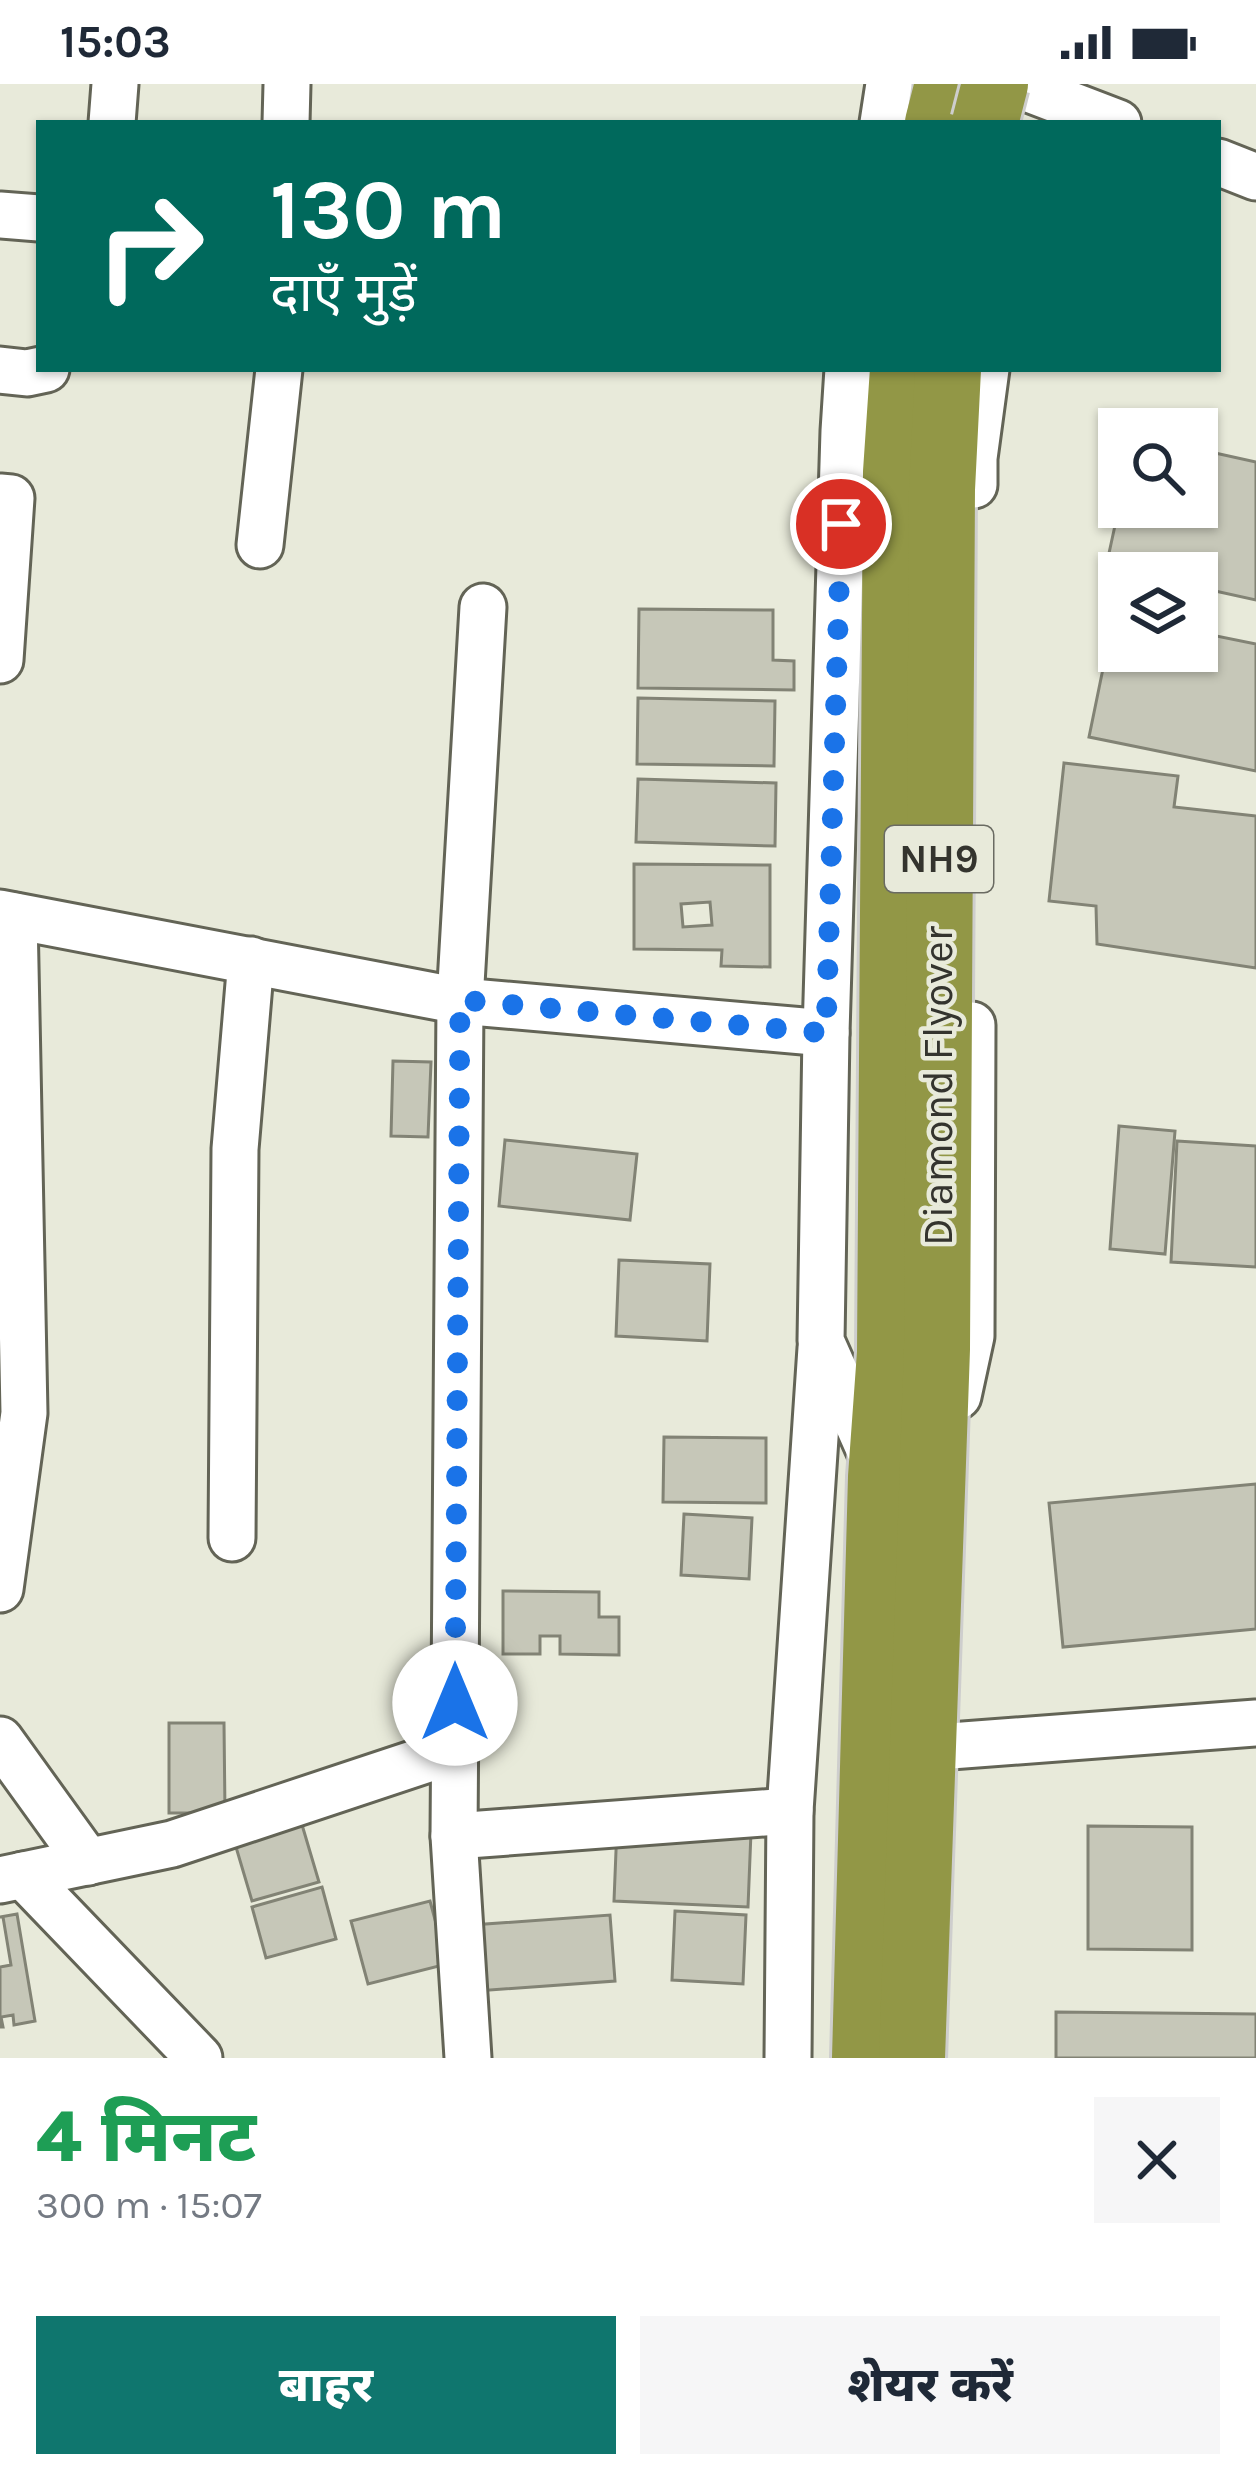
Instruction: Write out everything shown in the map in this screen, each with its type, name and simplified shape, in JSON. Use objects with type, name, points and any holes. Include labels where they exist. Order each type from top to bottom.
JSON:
[{"type":"highway","points":[[939,120],[948,84]]},
{"type":"highway","name":"Diamond Flyover","points":[[903,372],[896,472],[913,1351]]},
{"type":"highway","name":"Diamond Flyover","points":[[907,1496],[948,372]]},
{"type":"highway","points":[[865,2058],[907,1496]]},
{"type":"highway","name":"NH9","points":[[907,1496],[924,1748],[912,2058]]},
{"type":"street","points":[[112,120],[115,84]]},
{"type":"street","points":[[286,120],[287,84]]},
{"type":"street","points":[[883,120],[889,84]]},
{"type":"street","points":[[1005,100],[1103,120]]},
{"type":"street","points":[[1221,163],[1256,177]]},
{"type":"street","points":[[0,215],[36,218]]},
{"type":"street","points":[[0,370],[36,371]]},
{"type":"street","points":[[260,545],[279,372]]},
{"type":"street","points":[[788,2058],[790,1811],[821,1341],[848,372]]},
{"type":"street","points":[[907,1496],[970,1336],[974,458],[986,372]]},
{"type":"street","points":[[0,497],[10,497],[0,660]]},
{"type":"street","points":[[467,2058],[454,1836],[460,1000],[483,607]]},
{"type":"street","points":[[0,1589],[24,1412],[7,915],[460,1000],[826,1033]]},
{"type":"street","points":[[232,1538],[235,1149],[251,960]]},
{"type":"street","points":[[821,1341],[907,1496]]},
{"type":"street","points":[[924,1748],[1256,1723]]},
{"type":"street","points":[[0,1740],[88,1862]]},
{"type":"street","points":[[11,1877],[172,1844],[455,1750]]},
{"type":"street","points":[[454,1836],[790,1811]]},
{"type":"street","points":[[11,1877],[199,2058]]},
{"type":"building","points":[[1218,454],[1256,462],[1256,600],[1218,592],[1218,552],[1109,552],[1114,528],[1218,528]]},
{"type":"building","points":[[639,609],[773,610],[773,660],[794,661],[794,690],[638,688]]},
{"type":"building","points":[[1218,636],[1256,644],[1256,771],[1089,737],[1102,672],[1218,672]]},
{"type":"building","points":[[638,698],[775,701],[774,766],[637,764]]},
{"type":"building","points":[[1064,763],[1178,776],[1174,807],[1256,816],[1256,968],[1097,944],[1096,906],[1049,901]]},
{"type":"building","points":[[638,779],[776,783],[775,846],[636,842]]},
{"type":"building","points":[[634,864],[770,865],[770,967],[721,966],[722,950],[634,949]],"holes":[[[710,902],[712,925],[683,927],[681,904]]]},
{"type":"building","points":[[393,1061],[431,1062],[428,1137],[391,1136]]},
{"type":"building","points":[[1119,1126],[1175,1131],[1165,1254],[1110,1249]]},
{"type":"building","points":[[505,1140],[637,1154],[630,1220],[499,1206]]},
{"type":"building","points":[[1177,1141],[1256,1146],[1256,1267],[1171,1262]]},
{"type":"building","points":[[619,1260],[710,1264],[707,1341],[616,1336]]},
{"type":"building","points":[[664,1437],[766,1438],[766,1503],[663,1502]]},
{"type":"building","points":[[1256,1484],[1256,1629],[1063,1647],[1049,1503]]},
{"type":"building","points":[[684,1514],[752,1518],[749,1579],[681,1575]]},
{"type":"building","points":[[503,1591],[599,1592],[599,1617],[619,1617],[619,1655],[560,1654],[560,1636],[540,1636],[540,1654],[503,1654]]},
{"type":"building","points":[[169,1723],[224,1723],[225,1813],[169,1813]]},
{"type":"building","points":[[300,1818],[319,1882],[252,1901],[233,1837]]},
{"type":"building","points":[[617,1826],[751,1832],[748,1907],[614,1901]]},
{"type":"building","points":[[1088,1826],[1192,1827],[1192,1950],[1088,1949]]},
{"type":"building","points":[[322,1887],[336,1939],[266,1958],[252,1907]]},
{"type":"building","points":[[430,1901],[447,1964],[368,1984],[351,1921]]},
{"type":"building","points":[[675,1911],[746,1915],[743,1984],[672,1980]]},
{"type":"building","points":[[17,1914],[35,2021],[14,2025],[13,2015],[1,2017],[0,2027],[0,1967],[11,1965],[0,1917]]},
{"type":"building","points":[[610,1915],[615,1981],[477,1991],[472,1925]]},
{"type":"building","points":[[1056,2012],[1256,2014],[1256,2058],[1056,2058]]},
{"type":"route","points":[[455,1703],[460,1000],[826,1033],[841,524]]}]
